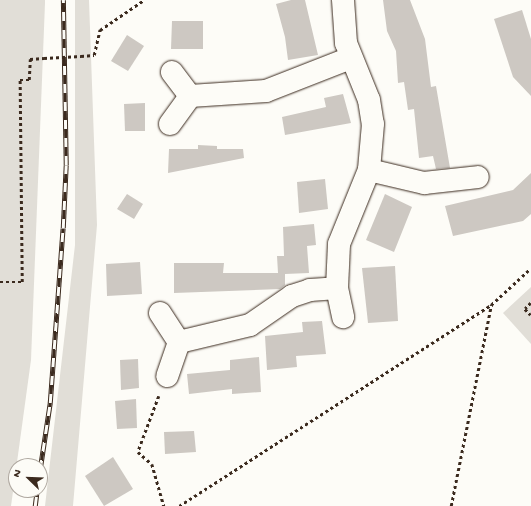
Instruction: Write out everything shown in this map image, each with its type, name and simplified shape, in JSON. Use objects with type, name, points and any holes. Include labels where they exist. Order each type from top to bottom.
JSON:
[{"type":"street","points":[[343,0],[343,24],[350,58],[369,100],[373,124],[369,170],[339,244],[337,288],[343,317]]},
{"type":"street","points":[[190,96],[266,91],[350,58]]},
{"type":"street","points":[[172,72],[190,96]]},
{"type":"street","points":[[170,124],[190,96]]},
{"type":"street","points":[[369,170],[424,183],[478,177]]},
{"type":"street","points":[[179,342],[250,325],[292,296],[310,290],[337,288]]},
{"type":"street","points":[[160,313],[179,342]]},
{"type":"street","points":[[167,376],[179,342]]},
{"type":"path","points":[[0,282],[22,282],[20,80],[29,80],[30,59],[94,55],[100,30],[144,0]]},
{"type":"path","points":[[179,506],[491,305],[531,268]]},
{"type":"path","points":[[531,304],[525,309],[531,315]]},
{"type":"path","points":[[451,506],[491,305]]},
{"type":"path","points":[[164,506],[152,464],[138,452],[167,376]]},
{"type":"shaded area","points":[[0,0],[45,0],[31,360],[18,458],[8,458],[8,498],[12,498],[11,506],[0,506]]},
{"type":"shaded area","points":[[75,0],[89,0],[97,225],[73,506],[45,506],[46,498],[48,498],[48,480],[75,245]]},
{"type":"shaded area","points":[[531,287],[531,344],[503,313]]},
{"type":"building","points":[[291,0],[305,0],[318,55],[288,60],[285,37],[276,4]]},
{"type":"building","points":[[383,0],[410,0],[425,39],[431,87],[436,86],[450,168],[436,169],[433,156],[419,158],[414,109],[408,110],[404,82],[398,83],[396,51],[387,31]]},
{"type":"building","points":[[522,10],[531,39],[531,96],[513,77],[494,19]]},
{"type":"building","points":[[172,21],[203,21],[203,49],[171,49]]},
{"type":"building","points":[[127,35],[144,46],[128,71],[111,61]]},
{"type":"building","points":[[343,94],[351,123],[285,135],[282,117],[326,107],[324,98]]},
{"type":"building","points":[[145,103],[145,131],[125,131],[124,104]]},
{"type":"building","points":[[198,145],[217,146],[217,149],[243,149],[244,158],[168,173],[169,149],[198,149]]},
{"type":"building","points":[[531,173],[531,214],[523,221],[453,236],[445,206],[513,190]]},
{"type":"building","points":[[325,179],[328,209],[299,213],[297,182]]},
{"type":"building","points":[[127,194],[143,204],[134,219],[117,209]]},
{"type":"building","points":[[385,194],[412,207],[394,252],[366,240]]},
{"type":"building","points":[[314,224],[316,245],[307,246],[309,273],[285,274],[285,285],[280,289],[174,293],[174,263],[224,263],[223,273],[278,273],[277,256],[284,256],[283,227]]},
{"type":"building","points":[[140,262],[142,294],[107,296],[106,264]]},
{"type":"building","points":[[395,266],[398,321],[368,323],[362,268]]},
{"type":"building","points":[[322,321],[326,354],[296,356],[297,367],[267,370],[265,336],[303,332],[302,322]]},
{"type":"building","points":[[259,357],[261,392],[232,394],[232,389],[189,394],[187,374],[230,370],[230,360]]},
{"type":"building","points":[[138,359],[139,388],[121,390],[120,360]]},
{"type":"building","points":[[136,399],[137,428],[117,429],[115,401]]},
{"type":"building","points":[[194,431],[196,452],[165,454],[164,432]]},
{"type":"building","points":[[113,457],[133,489],[104,506],[85,476]]},
{"type":"railway","points":[[42,458],[50,403],[63,228],[66,165],[63,0]]},
{"type":"railway","points":[[35,506],[36,498]]}]
